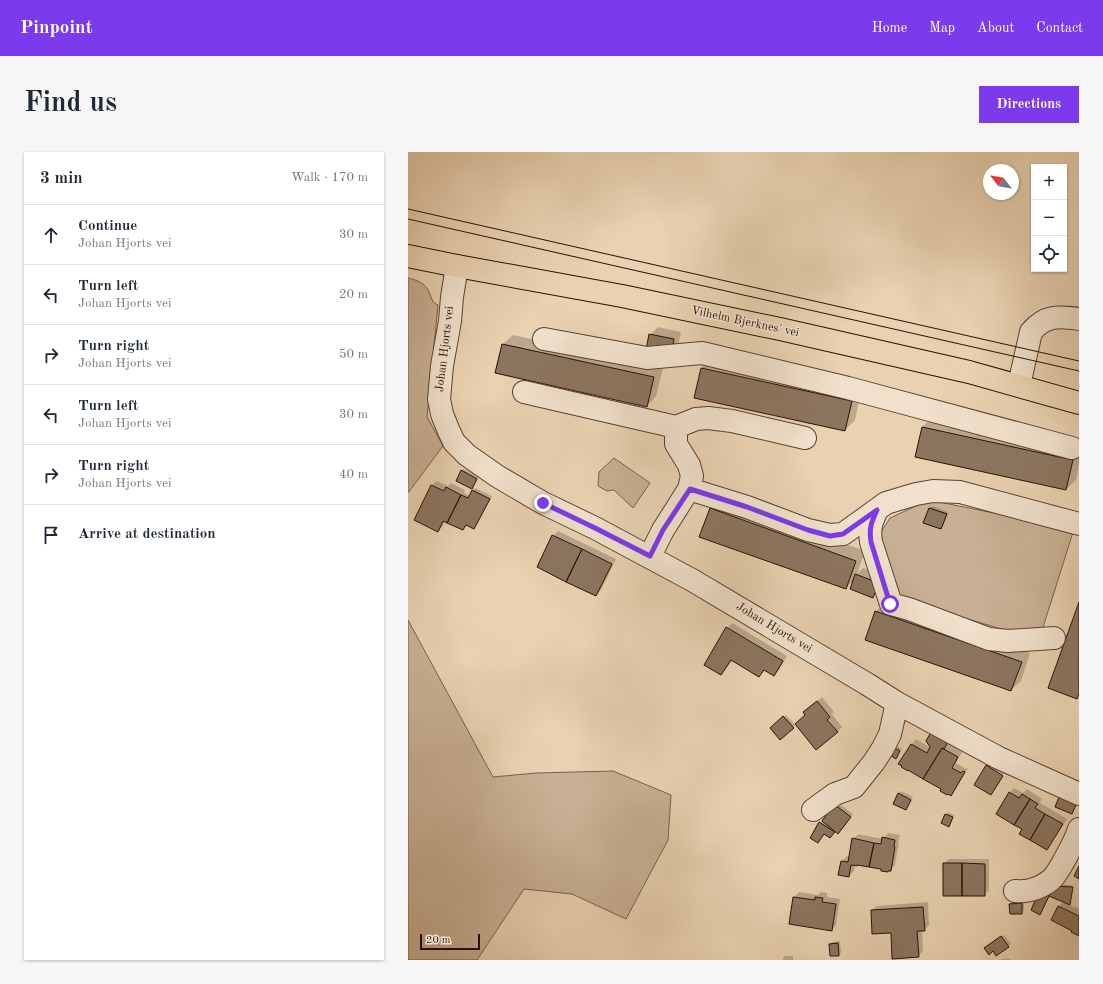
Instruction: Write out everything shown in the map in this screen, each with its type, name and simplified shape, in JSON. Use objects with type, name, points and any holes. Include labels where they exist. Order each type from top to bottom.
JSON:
[{"type":"main road","name":"Vilhelm Bjerknes' vei","points":[[408,256],[622,296],[780,329],[969,372],[1079,403]]},
{"type":"street","name":"Johan Hjorts vei","points":[[457,266],[450,321],[442,366],[439,399],[442,414],[454,442],[467,455],[497,476],[543,503],[650,556],[692,580],[795,640],[897,703],[999,758],[1079,794]]},
{"type":"street","points":[[1018,385],[1031,332],[1037,324],[1042,321],[1058,317],[1079,319]]},
{"type":"street","points":[[544,338],[647,358],[702,352],[848,388],[1072,448]]},
{"type":"street","points":[[524,392],[676,427],[696,419],[708,418],[732,421],[805,438]]},
{"type":"street","points":[[650,556],[663,530],[690,489],[692,476],[689,465],[676,444],[676,427]]},
{"type":"street","points":[[690,489],[747,507],[808,530],[830,536],[843,534],[886,503],[916,494],[933,491],[960,492],[1079,524]]},
{"type":"street","points":[[877,510],[871,523],[871,542],[890,604],[910,609],[989,638],[1008,641],[1054,638]]},
{"type":"street","points":[[813,810],[835,794],[854,787],[870,767],[883,748],[890,734],[897,703]]},
{"type":"street","points":[[1015,891],[1028,891],[1051,880],[1057,873],[1079,829]]},
{"type":"shaded area","points":[[408,278],[423,284],[433,301],[438,305],[427,417],[443,446],[408,493]]},
{"type":"shaded area","points":[[614,458],[650,483],[633,508],[614,490],[607,491],[598,486],[599,472]]},
{"type":"shaded area","points":[[929,500],[1074,529],[1039,640],[896,598],[879,535],[890,518]]},
{"type":"shaded area","points":[[408,620],[493,777],[536,773],[613,771],[671,795],[668,840],[626,919],[572,894],[524,889],[477,960],[408,960]]},
{"type":"building","points":[[649,334],[674,339],[671,355],[646,350]]},
{"type":"building","points":[[502,344],[654,377],[647,407],[495,373]]},
{"type":"building","points":[[701,368],[852,401],[845,431],[694,398]]},
{"type":"building","points":[[922,427],[1073,460],[1066,490],[915,457]]},
{"type":"building","points":[[461,470],[477,479],[472,489],[456,481]]},
{"type":"building","points":[[431,485],[444,491],[446,487],[461,495],[447,523],[443,521],[438,532],[414,520]]},
{"type":"building","points":[[472,490],[490,499],[474,529],[466,525],[463,530],[447,523],[461,495],[468,498]]},
{"type":"building","points":[[710,508],[856,561],[846,589],[699,537]]},
{"type":"building","points":[[929,508],[947,514],[941,529],[923,523]]},
{"type":"building","points":[[552,535],[582,549],[566,582],[537,567]]},
{"type":"building","points":[[582,549],[612,564],[596,596],[566,582]]},
{"type":"building","points":[[855,574],[879,583],[873,598],[850,589]]},
{"type":"building","points":[[1079,602],[1079,694],[1077,699],[1048,688]]},
{"type":"building","points":[[875,611],[1022,662],[1011,691],[865,640]]},
{"type":"building","points":[[726,627],[783,661],[774,676],[764,670],[759,677],[731,660],[721,675],[704,665]]},
{"type":"building","points":[[817,701],[830,717],[827,720],[838,732],[816,750],[795,724],[805,715],[803,712]]},
{"type":"building","points":[[783,716],[794,728],[780,740],[770,728]]},
{"type":"building","points":[[931,732],[948,742],[944,749],[942,748],[923,779],[898,764],[911,744],[927,753],[930,747],[926,741]]},
{"type":"building","points":[[891,746],[900,751],[896,759],[887,753]]},
{"type":"building","points":[[942,748],[958,757],[952,768],[961,773],[963,771],[965,772],[951,796],[940,791],[941,789],[923,779]]},
{"type":"building","points":[[986,765],[1003,776],[991,795],[974,785]]},
{"type":"building","points":[[1009,792],[1019,798],[1022,794],[1030,799],[1014,825],[996,814]]},
{"type":"building","points":[[898,793],[911,800],[906,810],[893,804]]},
{"type":"building","points":[[1059,797],[1076,805],[1072,814],[1055,807]]},
{"type":"building","points":[[1030,799],[1038,804],[1035,808],[1045,814],[1030,840],[1019,834],[1022,829],[1014,825]]},
{"type":"building","points":[[834,804],[851,817],[838,834],[822,821]]},
{"type":"building","points":[[945,814],[953,817],[949,827],[941,823]]},
{"type":"building","points":[[1045,814],[1063,824],[1047,850],[1030,840]]},
{"type":"building","points":[[819,822],[835,832],[830,838],[824,834],[818,843],[810,838]]},
{"type":"building","points":[[882,837],[895,840],[891,871],[888,872],[869,867],[874,843],[881,844]]},
{"type":"building","points":[[852,838],[874,843],[869,867],[851,865],[849,877],[838,875],[841,861],[848,862]]},
{"type":"building","points":[[943,863],[962,863],[962,896],[943,896]]},
{"type":"building","points":[[962,863],[985,864],[985,896],[962,896]]},
{"type":"building","points":[[1079,866],[1079,879],[1074,876]]},
{"type":"building","points":[[1054,886],[1073,887],[1070,905],[1049,896]]},
{"type":"building","points":[[1039,891],[1049,896],[1040,915],[1031,910]]},
{"type":"building","points":[[793,897],[815,900],[815,897],[823,898],[822,902],[836,904],[832,931],[789,924]]},
{"type":"building","points":[[1022,903],[1022,914],[1010,914],[1009,904]]},
{"type":"building","points":[[1058,906],[1079,916],[1079,936],[1051,920]]},
{"type":"building","points":[[923,907],[925,931],[917,931],[919,957],[892,959],[891,933],[872,934],[871,910]]},
{"type":"building","points":[[1001,936],[1009,947],[996,956],[993,951],[989,955],[984,948]]},
{"type":"building","points":[[838,943],[839,956],[830,956],[829,944]]},
{"type":"tram line","points":[[408,209],[1079,361]]},
{"type":"tram line","points":[[408,219],[1079,371]]},
{"type":"route","points":[[543,503],[650,556],[663,530],[690,489],[747,507],[808,530],[830,536],[843,534],[877,510],[871,523],[871,542],[890,604]]}]
